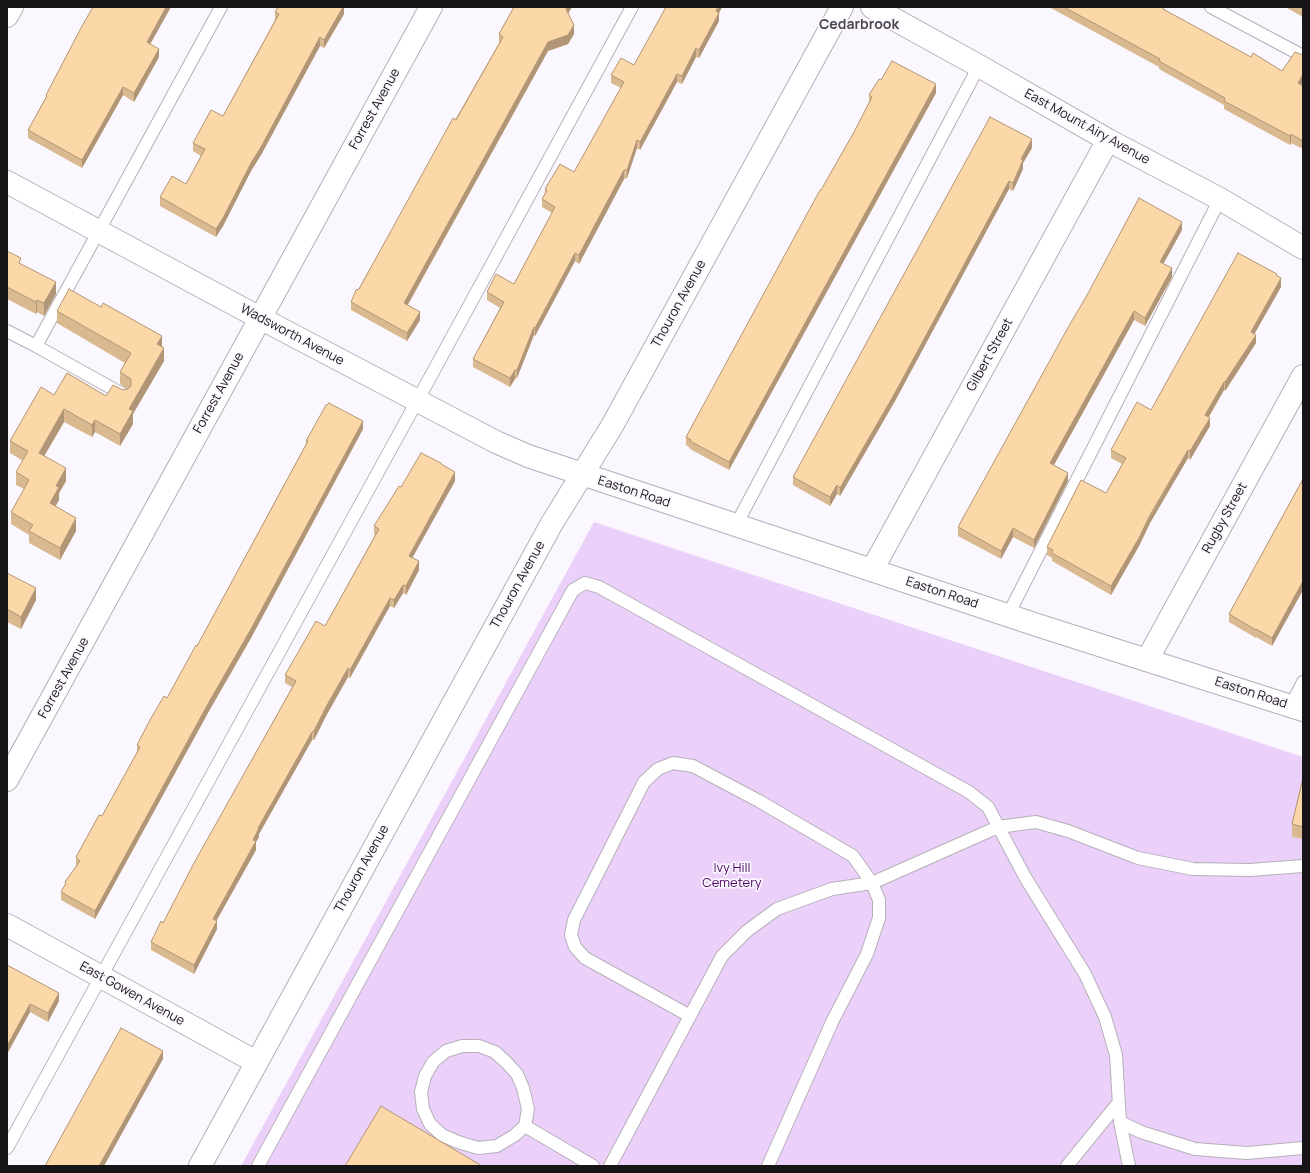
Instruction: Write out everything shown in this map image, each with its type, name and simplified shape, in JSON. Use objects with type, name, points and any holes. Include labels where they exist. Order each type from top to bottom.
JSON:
[{"type":"street","points":[[7,16],[12,7]]},
{"type":"street","name":"Forrest Avenue","points":[[7,780],[431,7]]},
{"type":"street","name":"Thouron Avenue","points":[[200,1166],[552,524],[612,426],[842,7]]},
{"type":"street","name":"East Mount Airy Avenue","points":[[872,7],[1108,140],[1220,199],[1303,248]]},
{"type":"street","name":"Gilbert Street","points":[[872,570],[1108,140]]},
{"type":"street","name":"Wadsworth Avenue","points":[[7,182],[260,318],[496,442],[528,456],[582,475]]},
{"type":"street","name":"Rugby Street","points":[[1148,660],[1303,376]]},
{"type":"street","name":"Easton Road","points":[[582,475],[1297,708]]},
{"type":"street","name":"East Gowen Avenue","points":[[7,925],[256,1062]]},
{"type":"lane","points":[[36,346],[221,7]]},
{"type":"lane","points":[[7,1148],[632,7]]},
{"type":"lane","points":[[1211,7],[1303,56]]},
{"type":"lane","points":[[736,525],[979,66]]},
{"type":"lane","points":[[1008,615],[1220,199]]},
{"type":"lane","points":[[7,331],[124,395]]},
{"type":"lane","points":[[258,1166],[573,590],[585,584],[599,587],[969,792],[988,807],[1025,878],[1085,974],[1105,1017],[1116,1055],[1120,1122],[1129,1166]]},
{"type":"lane","points":[[1297,708],[1303,682]]},
{"type":"lane","points":[[690,1016],[585,958],[574,947],[570,935],[574,920],[644,782],[658,769],[673,764],[693,766],[753,797],[853,856],[872,883],[879,900],[879,918],[867,954],[834,1020],[768,1166]]},
{"type":"lane","points":[[610,1166],[722,956],[747,931],[777,909],[832,889],[872,883],[998,827],[1036,822],[1068,831],[1138,858],[1193,869],[1250,870],[1303,866]]},
{"type":"lane","points":[[462,1046],[479,1046],[495,1052],[517,1074],[524,1088],[528,1109],[525,1126],[515,1135],[497,1146],[478,1148],[442,1135],[430,1124],[423,1109],[421,1092],[425,1076],[433,1062],[446,1051],[462,1046]]},
{"type":"lane","points":[[1067,1166],[1119,1102]]},
{"type":"lane","points":[[1120,1122],[1141,1132],[1195,1149],[1247,1153],[1303,1148]]},
{"type":"lane","points":[[525,1126],[593,1166]]},
{"type":"green space","name":"Ivy Hill Cemetery","points":[[594,522],[1303,757],[1303,1166],[241,1166]]},
{"type":"building","points":[[93,7],[166,7],[147,42],[159,49],[134,93],[123,87],[82,160],[28,130]]},
{"type":"building","points":[[278,7],[343,7],[324,40],[320,37],[216,229],[160,197],[172,176],[186,184],[205,149],[193,143],[211,110],[223,116],[279,14],[275,12]]},
{"type":"building","points":[[514,7],[567,7],[566,9],[574,25],[568,35],[548,42],[404,303],[420,312],[407,333],[351,302],[356,290],[359,289],[453,118],[456,120],[503,37],[499,34]]},
{"type":"building","points":[[666,7],[718,7],[716,11],[719,13],[699,50],[696,48],[682,76],[677,74],[640,142],[637,140],[627,170],[624,170],[579,255],[575,253],[535,328],[534,327],[517,370],[515,370],[510,378],[473,359],[504,302],[487,292],[496,274],[514,284],[555,207],[542,199],[547,190],[545,189],[560,164],[574,172],[624,82],[611,75],[621,58],[634,65]]},
{"type":"building","points":[[1064,7],[1164,7],[1163,9],[1251,57],[1253,53],[1282,71],[1295,52],[1303,55],[1303,74],[1298,83],[1303,86],[1303,141],[1291,134],[1290,136],[1224,101],[1225,98],[1159,61],[1160,59]]},
{"type":"building","points":[[892,61],[936,84],[729,462],[690,441],[691,440],[686,437],[820,190],[854,132],[872,97],[869,95],[879,79],[881,80]]},
{"type":"building","points":[[990,117],[1032,139],[1021,159],[1023,160],[1013,183],[1009,181],[895,393],[840,488],[837,485],[830,497],[793,477]]},
{"type":"building","points":[[1139,198],[1182,222],[1160,262],[1172,268],[1145,318],[1134,311],[1050,463],[1068,473],[1034,540],[1013,528],[1001,551],[958,527],[1086,297]]},
{"type":"building","points":[[7,251],[21,258],[19,263],[56,282],[44,303],[37,300],[36,302],[7,287]]},
{"type":"building","points":[[1238,253],[1277,274],[1276,275],[1281,278],[1251,332],[1256,335],[1224,382],[1205,415],[1210,418],[1190,451],[1188,450],[1111,586],[1052,553],[1053,550],[1047,547],[1081,480],[1106,493],[1126,458],[1111,450],[1137,402],[1151,410]]},
{"type":"building","points":[[69,289],[101,307],[103,303],[162,336],[157,344],[164,348],[129,409],[133,411],[120,434],[95,420],[92,425],[64,409],[39,453],[66,468],[56,486],[59,487],[50,503],[76,518],[60,548],[29,531],[33,525],[11,512],[29,480],[16,472],[28,451],[10,441],[41,387],[54,395],[67,373],[106,396],[113,385],[124,390],[131,386],[131,379],[120,372],[131,353],[57,311]]},
{"type":"building","points":[[329,403],[363,421],[251,629],[209,702],[95,911],[61,892],[66,883],[65,882],[80,861],[76,857],[99,815],[102,816],[140,747],[137,745],[150,720],[164,696],[167,698],[196,645],[197,646],[308,441],[306,441],[326,405]]},
{"type":"building","points":[[421,453],[455,472],[409,556],[419,561],[406,586],[403,585],[394,600],[390,598],[350,670],[348,668],[314,731],[312,732],[258,828],[253,840],[256,841],[213,919],[217,921],[194,965],[151,942],[161,921],[163,923],[194,863],[296,681],[285,675],[316,621],[325,626],[379,529],[374,526],[399,486],[401,487]]},
{"type":"building","points":[[1303,479],[1303,581],[1272,638],[1229,614]]},
{"type":"building","points":[[7,573],[36,588],[21,617],[7,609]]},
{"type":"building","points":[[1303,778],[1303,827],[1292,824]]},
{"type":"building","points":[[7,965],[59,993],[48,1013],[30,1004],[7,1046]]},
{"type":"building","points":[[121,1028],[163,1051],[99,1166],[45,1166]]},
{"type":"building","points":[[381,1106],[482,1166],[345,1166]]},
{"type":"district","name":"Cedarbrook","points":[[859,25]]}]
